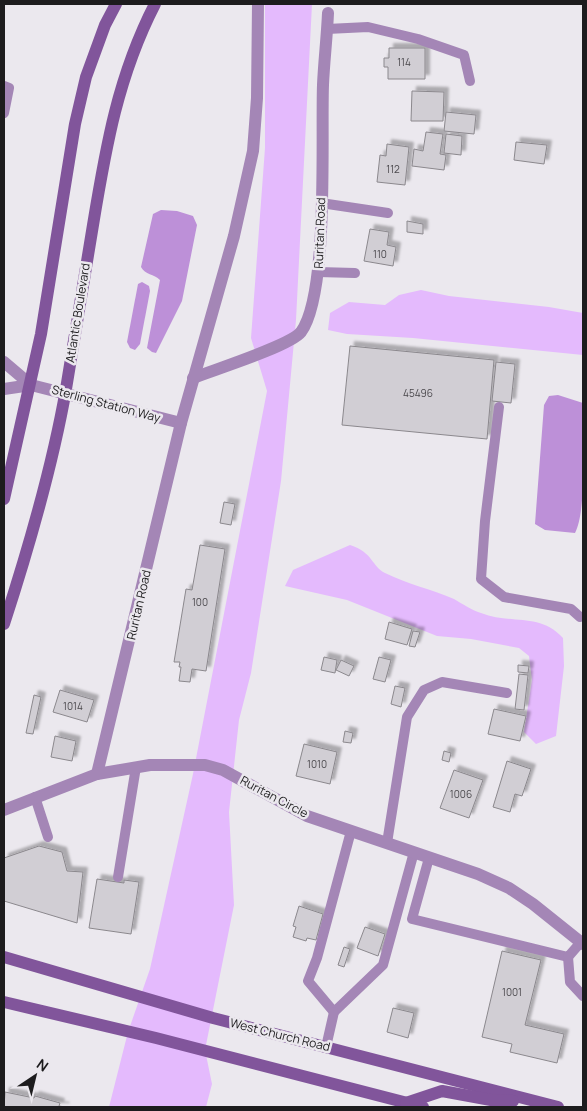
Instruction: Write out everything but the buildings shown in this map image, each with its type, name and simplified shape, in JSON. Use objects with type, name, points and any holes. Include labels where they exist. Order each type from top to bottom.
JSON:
[{"type":"main road","points":[[4,499],[30,385],[74,124],[86,77],[105,25],[116,4]]},
{"type":"main road","name":"Atlantic Boulevard","points":[[4,624],[39,511],[65,392],[106,144],[115,103],[131,55],[155,4]]},
{"type":"main road","name":"West Church Road","points":[[4,957],[213,1018],[558,1107]]},
{"type":"main road","points":[[4,1002],[205,1050],[424,1107]]},
{"type":"main road","points":[[406,1103],[442,1091],[491,1100],[536,1101]]},
{"type":"street","name":"Ruritan Road","points":[[97,774],[181,423],[234,236],[253,151],[257,98],[258,4]]},
{"type":"street","name":"Ruritan Road","points":[[193,378],[282,344],[300,334],[309,318],[318,272],[323,83],[328,13]]},
{"type":"street","points":[[4,362],[30,385]]},
{"type":"street","points":[[4,389],[30,385]]},
{"type":"street","name":"Sterling Station Way","points":[[30,385],[65,392],[181,423]]},
{"type":"street","name":"Ruritan Circle","points":[[4,810],[97,774],[136,766],[205,765],[223,770],[308,816],[478,874],[509,888],[533,904],[582,943]]},
{"type":"lane","points":[[327,29],[368,27],[418,39],[464,55],[470,82]]},
{"type":"lane","points":[[4,86],[9,88],[4,113]]},
{"type":"lane","points":[[321,203],[388,213]]},
{"type":"lane","points":[[318,272],[355,274]]},
{"type":"lane","points":[[499,407],[488,496],[481,578],[504,597],[570,609],[580,617]]},
{"type":"lane","points":[[387,843],[407,717],[424,690],[442,682],[507,694]]},
{"type":"lane","points":[[118,877],[136,766]]},
{"type":"lane","points":[[35,797],[48,837]]},
{"type":"lane","points":[[334,1012],[308,981],[317,958],[351,831]]},
{"type":"lane","points":[[326,1047],[334,1012],[383,966],[414,852]]},
{"type":"lane","points":[[429,858],[412,918],[568,957]]},
{"type":"lane","points":[[582,943],[568,957],[570,982],[583,996]]},
{"type":"shaded area","points":[[265,4],[312,4],[296,320],[281,481],[251,673],[239,720],[229,812],[234,905],[205,1050],[212,1084],[206,1107],[109,1107],[128,1032],[150,969],[193,774],[267,391],[251,338],[265,148]]},
{"type":"shaded area","points":[[161,210],[177,211],[193,216],[197,225],[182,301],[156,353],[147,348],[160,280],[145,272],[141,267],[153,214]]},
{"type":"shaded area","points":[[142,282],[149,286],[150,291],[140,344],[135,350],[130,348],[127,342],[138,284]]},
{"type":"shaded area","points":[[421,290],[449,296],[549,307],[583,313],[583,355],[413,338],[347,334],[328,330],[330,313],[349,302],[385,305],[399,295]]},
{"type":"shaded area","points":[[558,395],[583,403],[583,490],[579,522],[575,533],[545,530],[535,524],[544,405],[549,396]]},
{"type":"shaded area","points":[[350,545],[363,551],[377,567],[393,577],[454,599],[470,609],[481,613],[544,625],[554,630],[563,638],[564,666],[556,736],[536,744],[524,732],[532,680],[529,656],[519,648],[471,639],[437,636],[347,600],[285,586],[293,570]]}]
